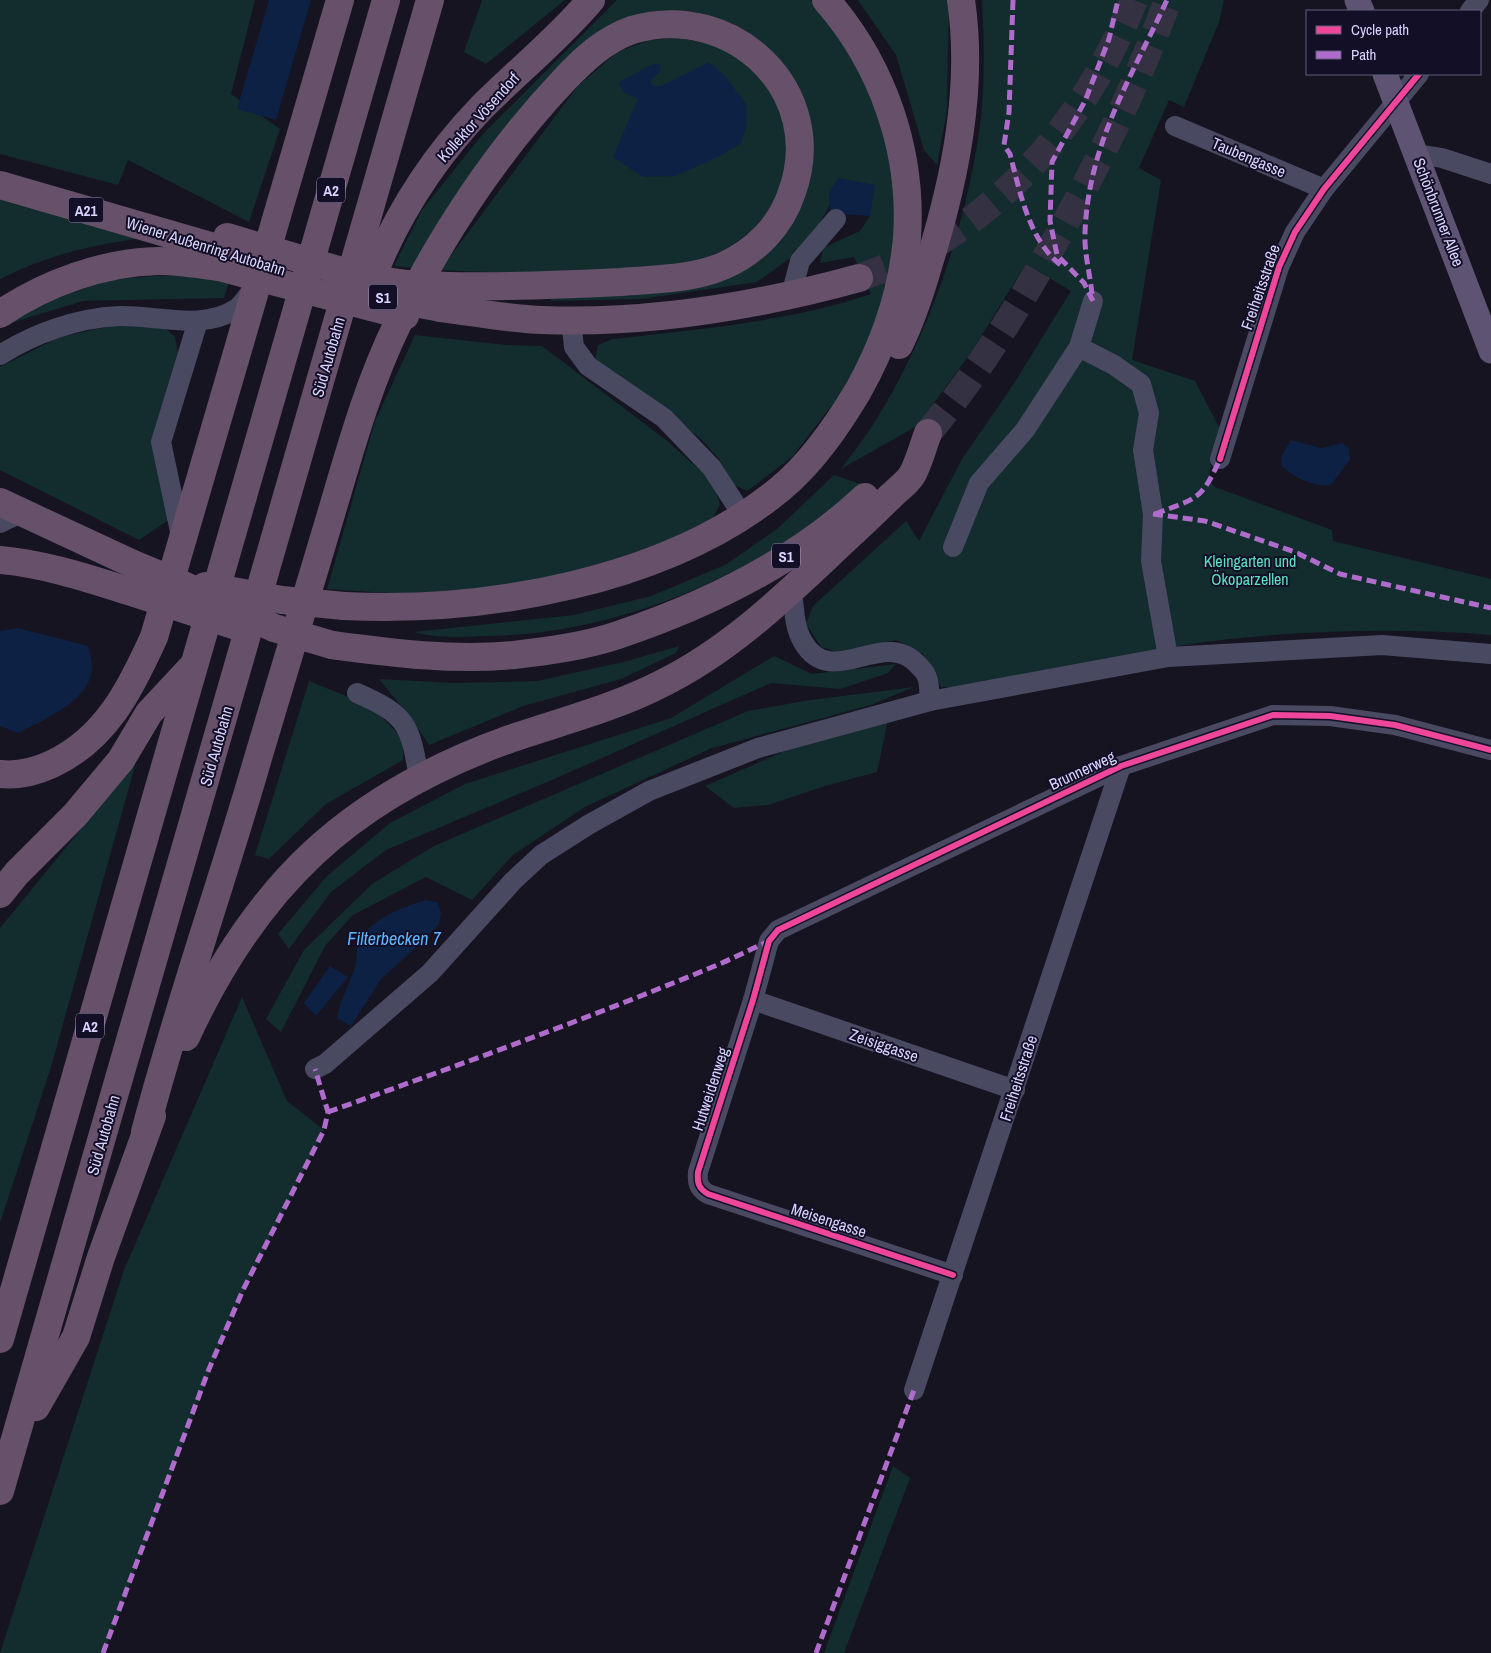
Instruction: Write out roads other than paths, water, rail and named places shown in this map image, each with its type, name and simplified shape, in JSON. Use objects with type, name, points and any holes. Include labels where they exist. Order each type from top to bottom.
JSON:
[{"type":"highway","points":[[0,774],[37,771],[64,758],[90,740],[115,711],[136,677],[154,637],[340,0]]},
{"type":"highway","name":"A2","points":[[0,1339],[386,0]]},
{"type":"highway","name":"Süd Autobahn","points":[[0,1491],[430,0]]},
{"type":"highway","name":"Kollektor Vösendorf","points":[[312,412],[333,388],[370,281],[399,220],[444,150],[481,108],[591,0]]},
{"type":"highway","points":[[7,513],[179,583],[282,600],[388,608],[445,606],[498,600],[561,588],[656,560],[698,542],[743,516],[781,488],[812,456],[843,416],[887,331],[899,292],[905,260],[908,199],[900,144],[882,88],[844,21],[826,0]]},
{"type":"highway","points":[[858,390],[883,377],[904,336],[938,235],[954,167],[964,94],[965,27],[961,0]]},
{"type":"highway","points":[[14,1445],[76,1337],[145,1132],[170,1038],[222,882],[361,413],[397,325],[445,239],[492,169],[545,101],[594,51],[622,34],[639,28],[666,24],[689,24],[711,28],[734,38],[756,53],[782,83],[798,119],[801,143],[798,176],[789,201],[776,225],[760,242],[739,258],[717,268],[678,278],[539,286],[442,305],[383,311],[223,252]]},
{"type":"highway","name":"Wiener Außenring Autobahn","points":[[0,185],[171,234],[223,252],[326,282],[394,300],[442,305]]},
{"type":"highway","points":[[0,314],[51,286],[125,264],[223,252],[365,278],[442,305]]},
{"type":"highway","name":"S1","points":[[442,305],[541,320],[663,316],[791,295],[859,278]]},
{"type":"highway","name":"S1","points":[[179,583],[274,628],[332,645],[388,652],[447,656],[512,655],[560,648],[617,635],[738,585],[794,551],[848,513],[896,469],[928,433],[912,476],[792,590]]},
{"type":"highway","points":[[0,560],[23,562],[63,570],[246,629],[274,628]]},
{"type":"highway","points":[[145,1132],[203,1000],[227,957],[254,917],[288,876],[326,841],[368,808],[419,778],[507,740],[610,706],[661,684],[707,659],[750,627],[792,590]]},
{"type":"highway","points":[[0,894],[17,873],[75,815],[121,760],[149,713],[194,664]]},
{"type":"main road","name":"Schönbrunner Allee","points":[[1385,75],[1491,351]]},
{"type":"street","points":[[1471,10],[1479,0]]},
{"type":"street","name":"Freiheitsstraße","points":[[1220,459],[1279,267],[1295,232],[1324,189],[1418,75]]},
{"type":"street","name":"Taubengasse","points":[[1175,126],[1324,189]]},
{"type":"street","points":[[1417,154],[1442,158],[1491,174]]},
{"type":"street","points":[[791,295],[800,261],[836,219]]},
{"type":"street","points":[[0,355],[19,343],[50,330],[85,321],[118,316],[198,321],[218,318],[237,308],[258,283]]},
{"type":"street","points":[[953,547],[979,483],[1025,430],[1079,347],[1093,301]]},
{"type":"street","points":[[571,320],[574,347],[588,366],[664,418],[712,468],[743,516]]},
{"type":"street","points":[[182,541],[160,442],[198,321]]},
{"type":"street","points":[[1079,347],[1114,365],[1141,384],[1149,413],[1143,450],[1153,514],[1151,560],[1168,657]]},
{"type":"street","points":[[792,590],[795,619],[802,640],[814,655],[831,662],[839,662],[881,651],[897,651],[913,659],[927,675],[930,701]]},
{"type":"street","points":[[315,1069],[325,1064],[430,973],[513,881],[541,854],[649,791],[758,748],[930,701],[1168,657],[1382,645],[1491,654]]},
{"type":"street","points":[[357,692],[388,707],[407,726],[415,752],[419,778]]},
{"type":"street","name":"Brunnerweg","points":[[753,1000],[769,941],[778,930],[1121,766],[1274,716],[1284,715],[1330,716],[1395,725],[1491,750]]},
{"type":"street","name":"Freiheitsstraße","points":[[914,1390],[1121,766]]},
{"type":"street","name":"Zeisiggasse","points":[[753,1000],[1015,1090]]},
{"type":"street","name":"Hutweidenweg","points":[[699,1187],[697,1181],[698,1172],[753,1000]]},
{"type":"street","name":"Meisengasse","points":[[699,1187],[708,1194],[953,1275]]},
{"type":"water","points":[[269,0],[311,0],[276,120],[237,109]]},
{"type":"water","points":[[709,62],[725,76],[746,104],[747,124],[741,143],[720,156],[675,176],[643,177],[613,157],[638,99],[623,92],[619,82],[653,64],[660,64],[660,71],[650,81],[653,86],[661,86]]},
{"type":"water","points":[[838,178],[875,185],[870,216],[830,213],[829,193]]},
{"type":"water","points":[[1291,440],[1322,448],[1342,443],[1349,448],[1350,459],[1331,485],[1319,485],[1305,481],[1282,466],[1281,457]]},
{"type":"water","points":[[18,628],[88,646],[92,670],[89,681],[73,701],[51,716],[18,733],[0,726],[0,631]]},
{"type":"water","name":"Filterbecken 7","points":[[426,900],[437,902],[441,913],[439,924],[381,979],[351,1026],[337,1018],[355,966],[358,943],[366,932],[390,914]]},
{"type":"water","points":[[330,966],[348,977],[316,1016],[304,1003]]},
{"type":"tunnel","points":[[859,278],[912,257],[942,240],[975,217],[1005,192],[1032,165],[1080,104],[1100,71],[1134,0]]},
{"type":"tunnel","points":[[928,433],[982,362],[1059,234],[1090,177],[1118,119],[1168,0]]},
{"type":"park label","name":"Kleingarten und Ökoparzellen","points":[[1250,570]]}]
